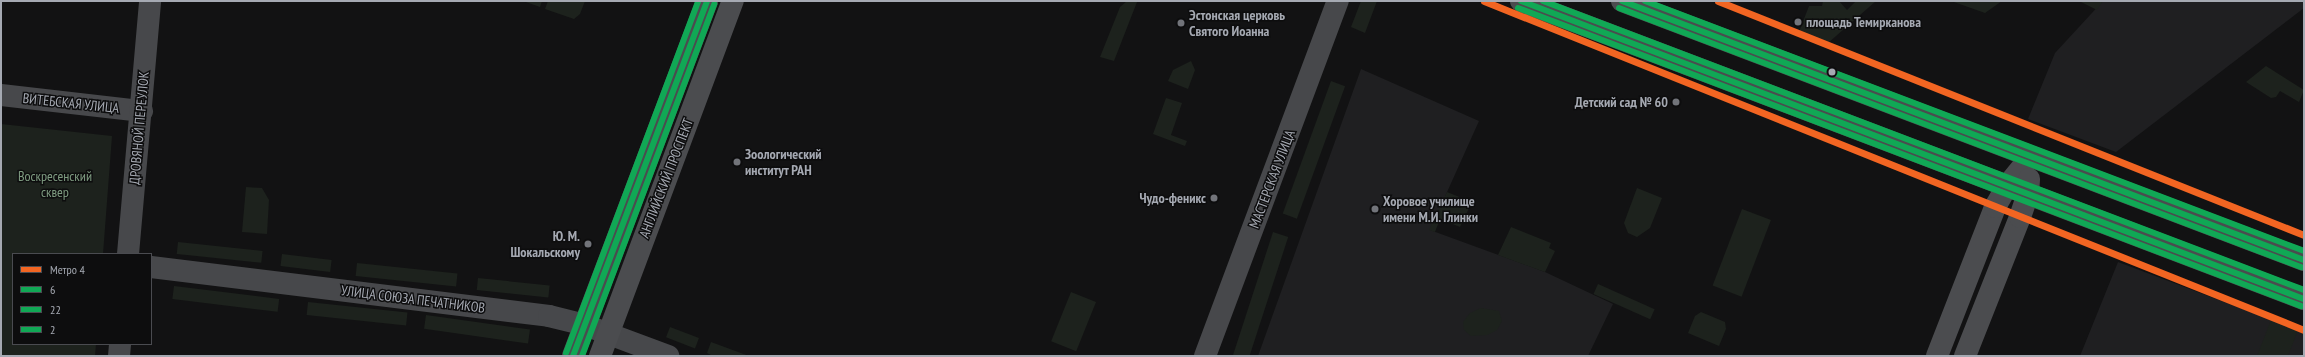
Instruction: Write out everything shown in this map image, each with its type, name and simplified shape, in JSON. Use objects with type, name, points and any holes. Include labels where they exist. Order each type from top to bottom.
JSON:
[{"type":"main road","name":"АНГЛИЙСКИЙ ПРОСПЕКТ","points":[[573,356],[707,1]]},
{"type":"main road","name":"АНГЛИЙСКИЙ ПРОСПЕКТ","points":[[600,356],[733,1]]},
{"type":"main road","points":[[1521,1],[2304,299]]},
{"type":"main road","points":[[1622,1],[2304,260]]},
{"type":"main road","points":[[1937,356],[1995,208],[2007,186],[2031,156]]},
{"type":"main road","points":[[1965,356],[2028,194],[2031,156]]},
{"type":"street","name":"ДРОВЯНОЙ ПЕРЕУЛОК","points":[[128,253],[142,111],[150,1]]},
{"type":"street","name":"МАСТЕРСКАЯ УЛИЦА","points":[[1205,356],[1338,1]]},
{"type":"street","name":"ВИТЕБСКАЯ УЛИЦА","points":[[1,95],[142,111]]},
{"type":"street","name":"УЛИЦА СОЮЗА ПЕЧАТНИКОВ","points":[[152,267],[549,316],[585,325],[668,356]]},
{"type":"street","points":[[119,356],[120,345]]},
{"type":"shaded area","points":[[2103,1],[2304,1],[2304,8],[2116,152],[2028,119],[2055,53]]},
{"type":"shaded area","name":"Хоровое училище имени М.И. Глинки","points":[[1361,69],[1479,121],[1430,230],[1545,272],[1613,304],[1588,356],[1258,356]]},
{"type":"shaded area","points":[[2118,262],[2304,332],[2304,356],[2080,356]]},
{"type":"green space","points":[[523,1],[542,1],[540,7]]},
{"type":"green space","points":[[548,1],[585,1],[580,14],[574,19],[545,9]]},
{"type":"green space","points":[[1127,1],[1137,2],[1114,61],[1100,57],[1120,7]]},
{"type":"green space","points":[[1361,1],[1377,1],[1365,33],[1351,27]]},
{"type":"green space","points":[[1823,1],[1839,1],[1847,10],[1856,1],[1876,1],[1828,43],[1799,32],[1809,6],[1822,6]]},
{"type":"green space","points":[[1951,1],[2002,1],[1985,13]]},
{"type":"green space","points":[[2079,1],[2103,1],[2097,10]]},
{"type":"green space","points":[[1191,61],[1195,70],[1188,89],[1168,81],[1173,70]]},
{"type":"green space","points":[[2266,66],[2304,90],[2299,102],[2280,91],[2276,97],[2271,98],[2246,82]]},
{"type":"green space","points":[[1331,81],[1345,86],[1297,219],[1283,213]]},
{"type":"green space","points":[[1166,98],[1182,103],[1171,135],[1187,141],[1185,146],[1153,134]]},
{"type":"green space","name":"Воскресенский сквер","points":[[1,124],[112,136],[103,253],[12,253],[12,345],[96,345],[95,356],[1,356]]},
{"type":"green space","points":[[246,187],[262,188],[269,200],[267,234],[242,232]]},
{"type":"green space","points":[[1637,188],[1662,198],[1650,228],[1637,237],[1628,233],[1624,223]]},
{"type":"green space","points":[[1447,192],[1472,202],[1460,227],[1440,219],[1435,232],[1429,230]]},
{"type":"green space","points":[[1742,209],[1771,220],[1742,297],[1713,286]]},
{"type":"green space","points":[[1511,227],[1551,243],[1549,248],[1555,251],[1545,272],[1498,255]]},
{"type":"green space","points":[[1273,232],[1288,237],[1250,356],[1233,356]]},
{"type":"green space","points":[[178,242],[263,251],[261,263],[177,254]]},
{"type":"green space","points":[[282,254],[332,260],[330,272],[281,266]]},
{"type":"green space","points":[[357,263],[457,274],[456,286],[356,276]]},
{"type":"green space","points":[[478,278],[550,286],[548,297],[477,290]]},
{"type":"green space","points":[[1598,284],[1655,309],[1650,319],[1594,294]]},
{"type":"green space","points":[[174,286],[279,299],[278,312],[172,299]]},
{"type":"green space","points":[[1071,292],[1096,302],[1076,351],[1051,341]]},
{"type":"green space","points":[[308,302],[407,312],[406,325],[307,315]]},
{"type":"green space","points":[[1481,308],[1499,311],[1502,321],[1497,330],[1487,335],[1471,336],[1464,330],[1463,322],[1470,313]]},
{"type":"green space","points":[[1701,312],[1725,322],[1726,329],[1719,346],[1688,333],[1695,316]]},
{"type":"green space","points":[[426,315],[530,330],[528,343],[424,329]]},
{"type":"green space","points":[[2271,320],[2298,330],[2288,356],[2257,356]]},
{"type":"green space","points":[[670,327],[699,338],[695,348],[666,337]]},
{"type":"green space","points":[[711,342],[749,356],[713,356],[707,353]]},
{"type":"metro line","name":"4","points":[[1484,1],[2304,330]]},
{"type":"metro line","name":"4","points":[[1718,1],[2304,235]]},
{"type":"transit line","name":"2","points":[[566,353],[698,1]]},
{"type":"transit line","name":"6","points":[[573,356],[707,1]]},
{"type":"transit line","name":"6","points":[[1521,1],[2304,299]]},
{"type":"transit line","name":"2","points":[[1543,1],[2304,290]]},
{"type":"transit line","name":"6","points":[[1622,1],[2304,260]]},
{"type":"transit line","name":"2","points":[[1645,1],[2304,251]]},
{"type":"transit line","name":"22","points":[[582,356],[714,4]]},
{"type":"transit line","name":"22","points":[[1518,8],[2301,306]]},
{"type":"transit line","name":"22","points":[[1619,8],[2301,267]]},
{"type":"place","name":"площадь Темирканова","points":[[1798,22]]},
{"type":"place","name":"Эстонская церковь Святого Иоанна","points":[[1181,23]]},
{"type":"place","name":"Детский сад № 60","points":[[1676,102]]},
{"type":"place","name":"Зоологический институт РАН","points":[[737,162]]},
{"type":"place","name":"Чудо-феникс","points":[[1214,198]]},
{"type":"place","name":"Хоровое училище имени М.И. Глинки","points":[[1375,209]]},
{"type":"place","name":"Ю. М. Шокальскому","points":[[588,244]]}]
